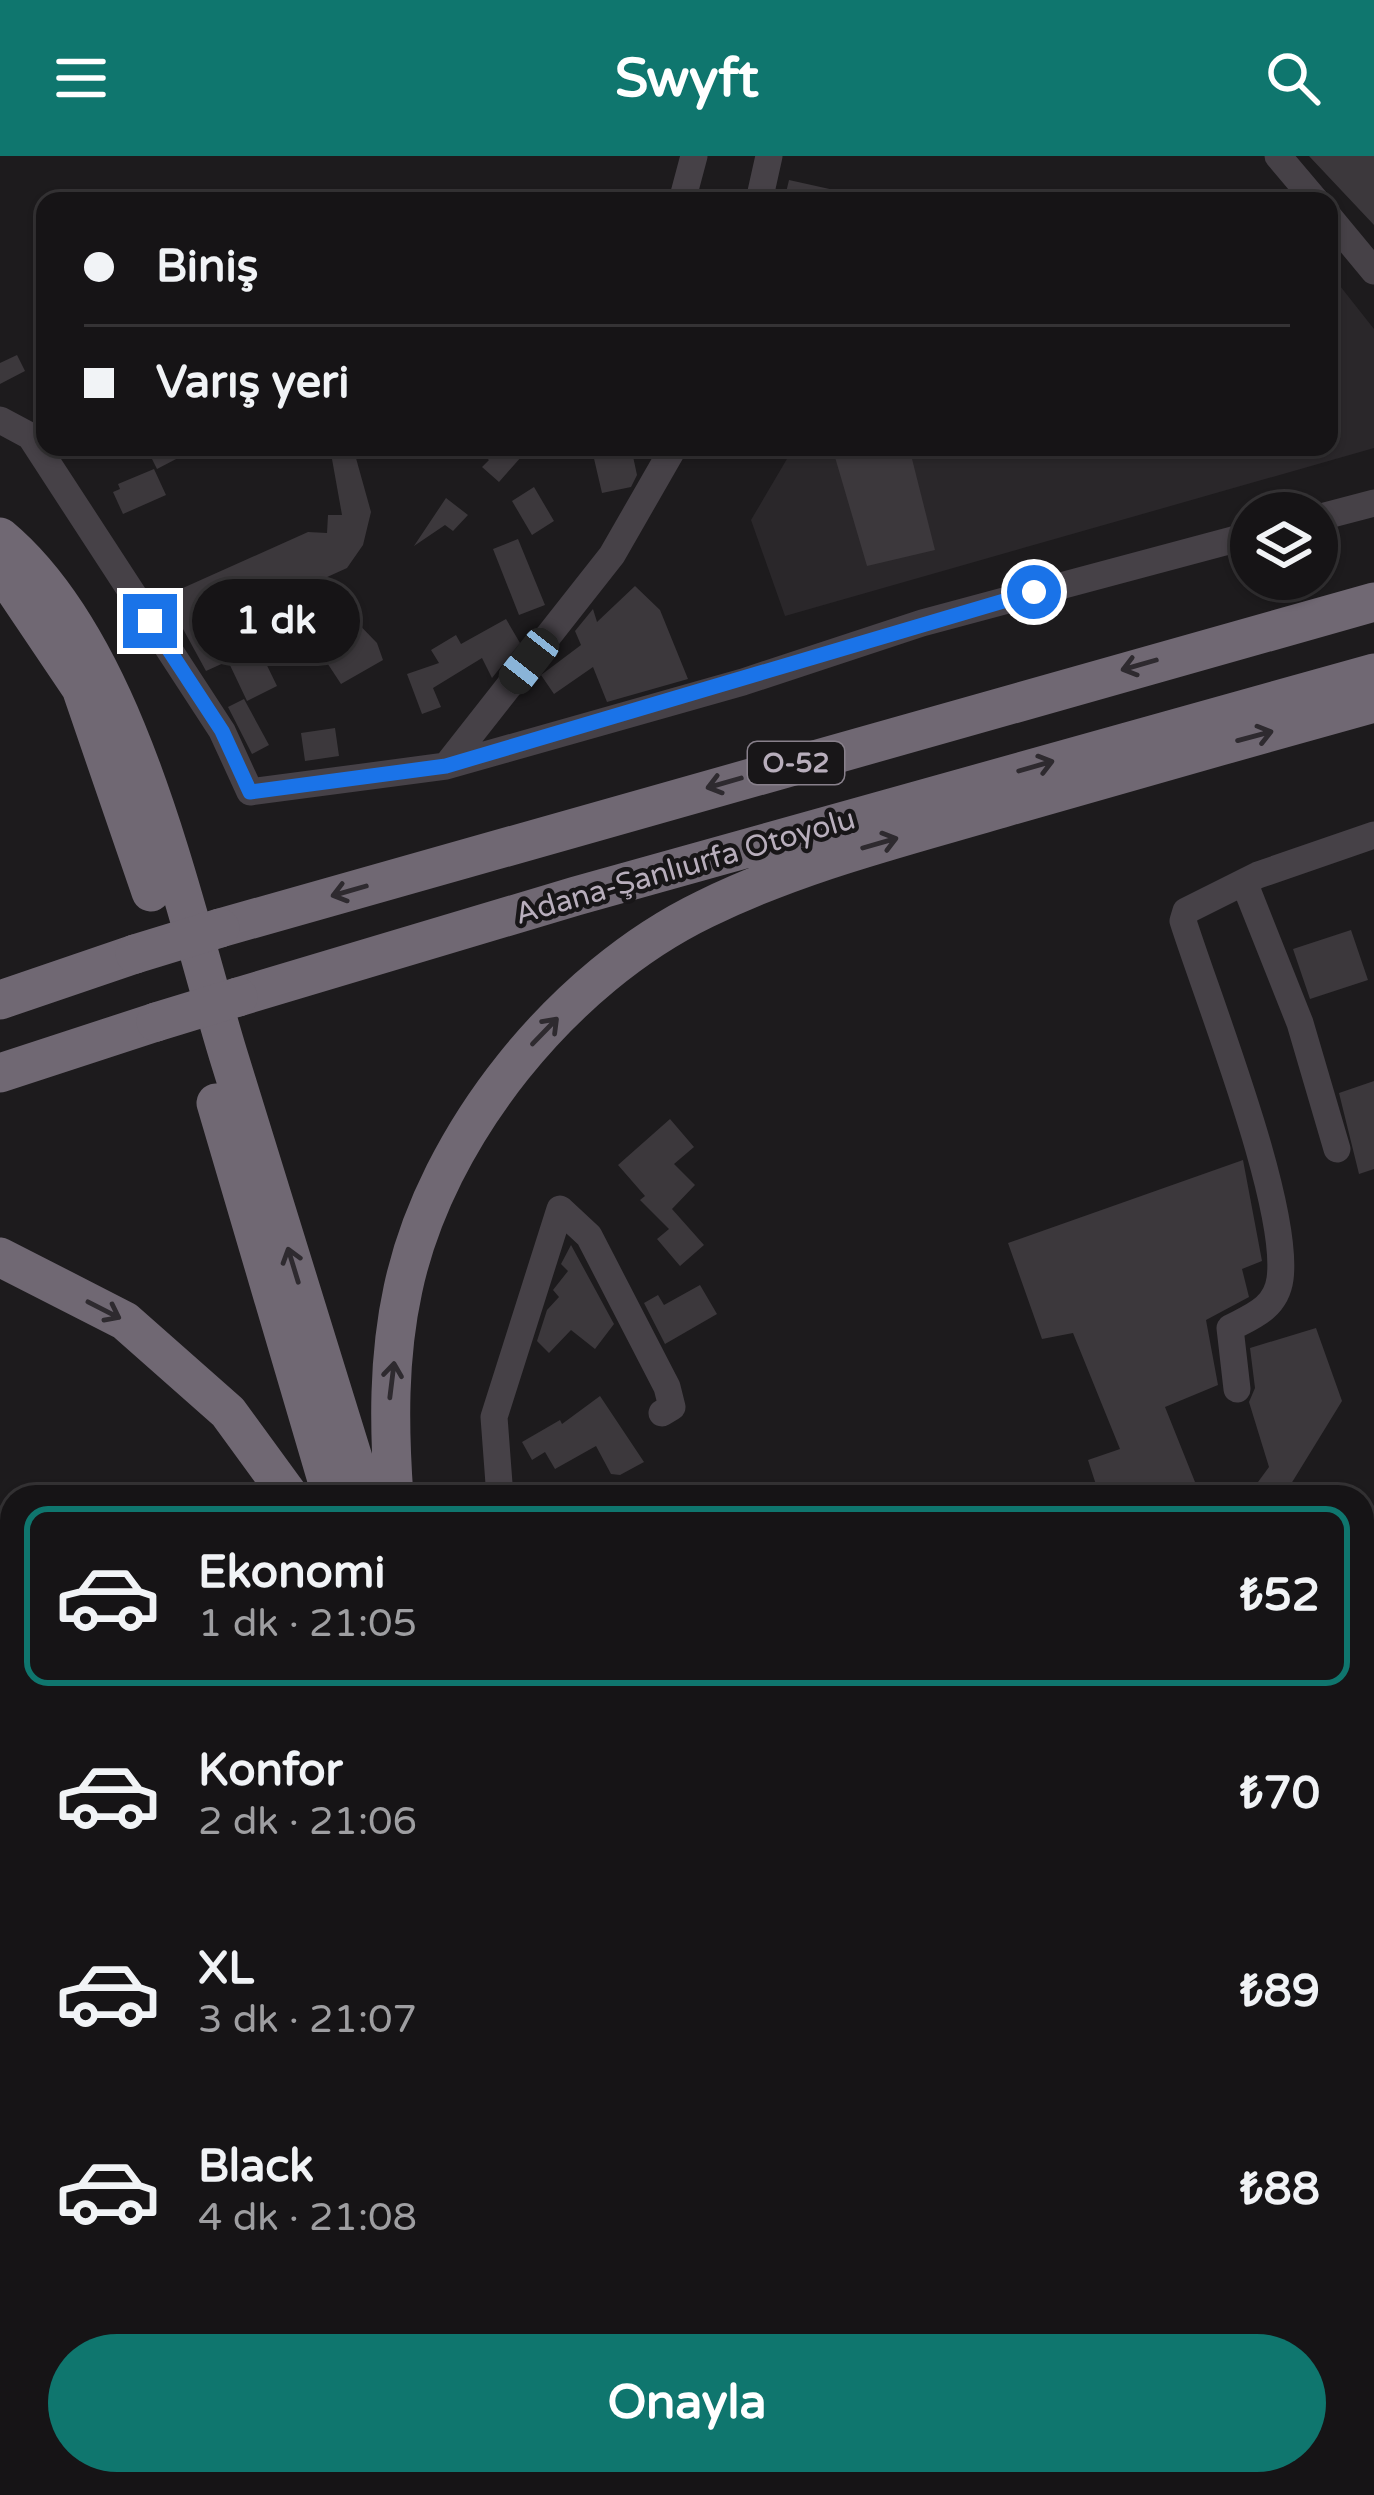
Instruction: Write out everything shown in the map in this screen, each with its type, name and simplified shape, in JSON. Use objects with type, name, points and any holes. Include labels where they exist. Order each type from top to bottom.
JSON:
[{"type":"highway","points":[[0,537],[27,560],[87,643],[145,783],[361,1485]]},
{"type":"highway","points":[[0,568],[81,688],[202,1056],[328,1485]]},
{"type":"highway","name":"O-52","points":[[0,997],[220,928],[1374,602]]},
{"type":"highway","name":"Adana-Şanlıurfa Otoyolu","points":[[0,1073],[576,896],[1374,674]]},
{"type":"highway","points":[[393,1485],[388,1413],[404,1287],[450,1162],[514,1064],[598,975],[701,910],[807,864],[1374,703]]},
{"type":"highway","points":[[0,1257],[125,1321],[228,1412],[281,1485]]},
{"type":"street","points":[[684,192],[694,156]]},
{"type":"street","points":[[761,192],[769,156]]},
{"type":"street","points":[[1278,156],[1308,192]]},
{"type":"street","points":[[1338,228],[1374,271]]},
{"type":"street","points":[[0,420],[30,436],[36,445]]},
{"type":"street","points":[[43,456],[222,731],[250,792],[446,766],[743,682],[922,622],[1230,541]]},
{"type":"street","points":[[446,766],[612,555],[669,456]]},
{"type":"street","points":[[1338,512],[1374,503]]},
{"type":"street","points":[[1237,1389],[1230,1328],[1267,1309],[1280,1280],[1275,1228],[1256,1150],[1183,921],[1186,911],[1244,882],[1374,835]]},
{"type":"street","points":[[1244,882],[1300,1023],[1336,1150]]},
{"type":"street","points":[[499,1485],[494,1417],[560,1209],[589,1236],[667,1387],[672,1407],[662,1413]]},
{"type":"shaded area","points":[[1338,283],[1374,329],[1374,448],[785,616],[751,520],[789,456],[1338,456]]},
{"type":"building","points":[[1309,156],[1374,156],[1374,225]]},
{"type":"building","points":[[789,180],[843,192],[786,192]]},
{"type":"building","points":[[17,355],[25,371],[0,384],[0,363]]},
{"type":"building","points":[[150,456],[182,456],[157,469]]},
{"type":"building","points":[[355,456],[371,512],[363,545],[347,568],[261,607],[285,661],[258,647],[277,686],[247,701],[228,661],[206,671],[165,596],[308,532],[327,533],[328,515],[342,515],[332,459]]},
{"type":"building","points":[[484,456],[522,456],[499,482],[482,467],[489,460]]},
{"type":"building","points":[[593,456],[633,456],[637,475],[631,487],[602,493]]},
{"type":"building","points":[[835,456],[911,456],[935,550],[867,566]]},
{"type":"building","points":[[154,469],[166,495],[123,514],[113,492],[120,489],[118,484]]},
{"type":"building","points":[[534,487],[554,521],[532,535],[512,501]]},
{"type":"building","points":[[446,498],[468,515],[453,531],[445,525],[414,546]]},
{"type":"building","points":[[518,539],[545,605],[519,615],[493,549]]},
{"type":"building","points":[[635,586],[660,610],[688,679],[607,702],[593,667],[554,694],[541,675],[581,645],[575,631],[593,609],[597,622]]},
{"type":"building","points":[[345,610],[377,643],[383,660],[341,684],[316,646]]},
{"type":"building","points":[[506,619],[520,643],[492,678],[482,658],[433,688],[441,707],[422,714],[407,674],[439,663],[431,650],[456,635],[461,644]]},
{"type":"building","points":[[244,699],[269,745],[252,754],[228,707]]},
{"type":"building","points":[[335,728],[339,756],[305,761],[301,733]]},
{"type":"building","points":[[1351,930],[1368,980],[1310,999],[1293,949]]},
{"type":"building","points":[[1374,1081],[1374,1169],[1359,1174],[1339,1093]]},
{"type":"building","points":[[670,1119],[694,1147],[674,1164],[695,1185],[672,1209],[704,1245],[680,1266],[657,1239],[669,1229],[640,1200],[645,1196],[618,1165]]},
{"type":"building","points":[[1243,1160],[1262,1261],[1242,1269],[1249,1297],[1206,1320],[1218,1385],[1165,1407],[1196,1485],[1096,1485],[1088,1460],[1120,1449],[1073,1333],[1042,1339],[1008,1243]]},
{"type":"building","points":[[571,1245],[614,1324],[595,1349],[571,1330],[549,1353],[537,1341],[547,1310],[559,1297],[553,1290],[568,1271],[561,1264]]},
{"type":"building","points":[[700,1285],[717,1314],[665,1344],[644,1303],[658,1295],[664,1305]]},
{"type":"building","points":[[1316,1328],[1342,1401],[1290,1485],[1256,1485],[1269,1467],[1249,1402],[1255,1388],[1250,1348]]},
{"type":"building","points":[[600,1396],[644,1462],[620,1475],[611,1474],[596,1446],[555,1469],[545,1452],[532,1460],[522,1442],[560,1420],[562,1424]]},
{"type":"route","points":[[150,621],[222,731],[250,792],[446,766],[743,682],[922,622],[1034,592]]}]
